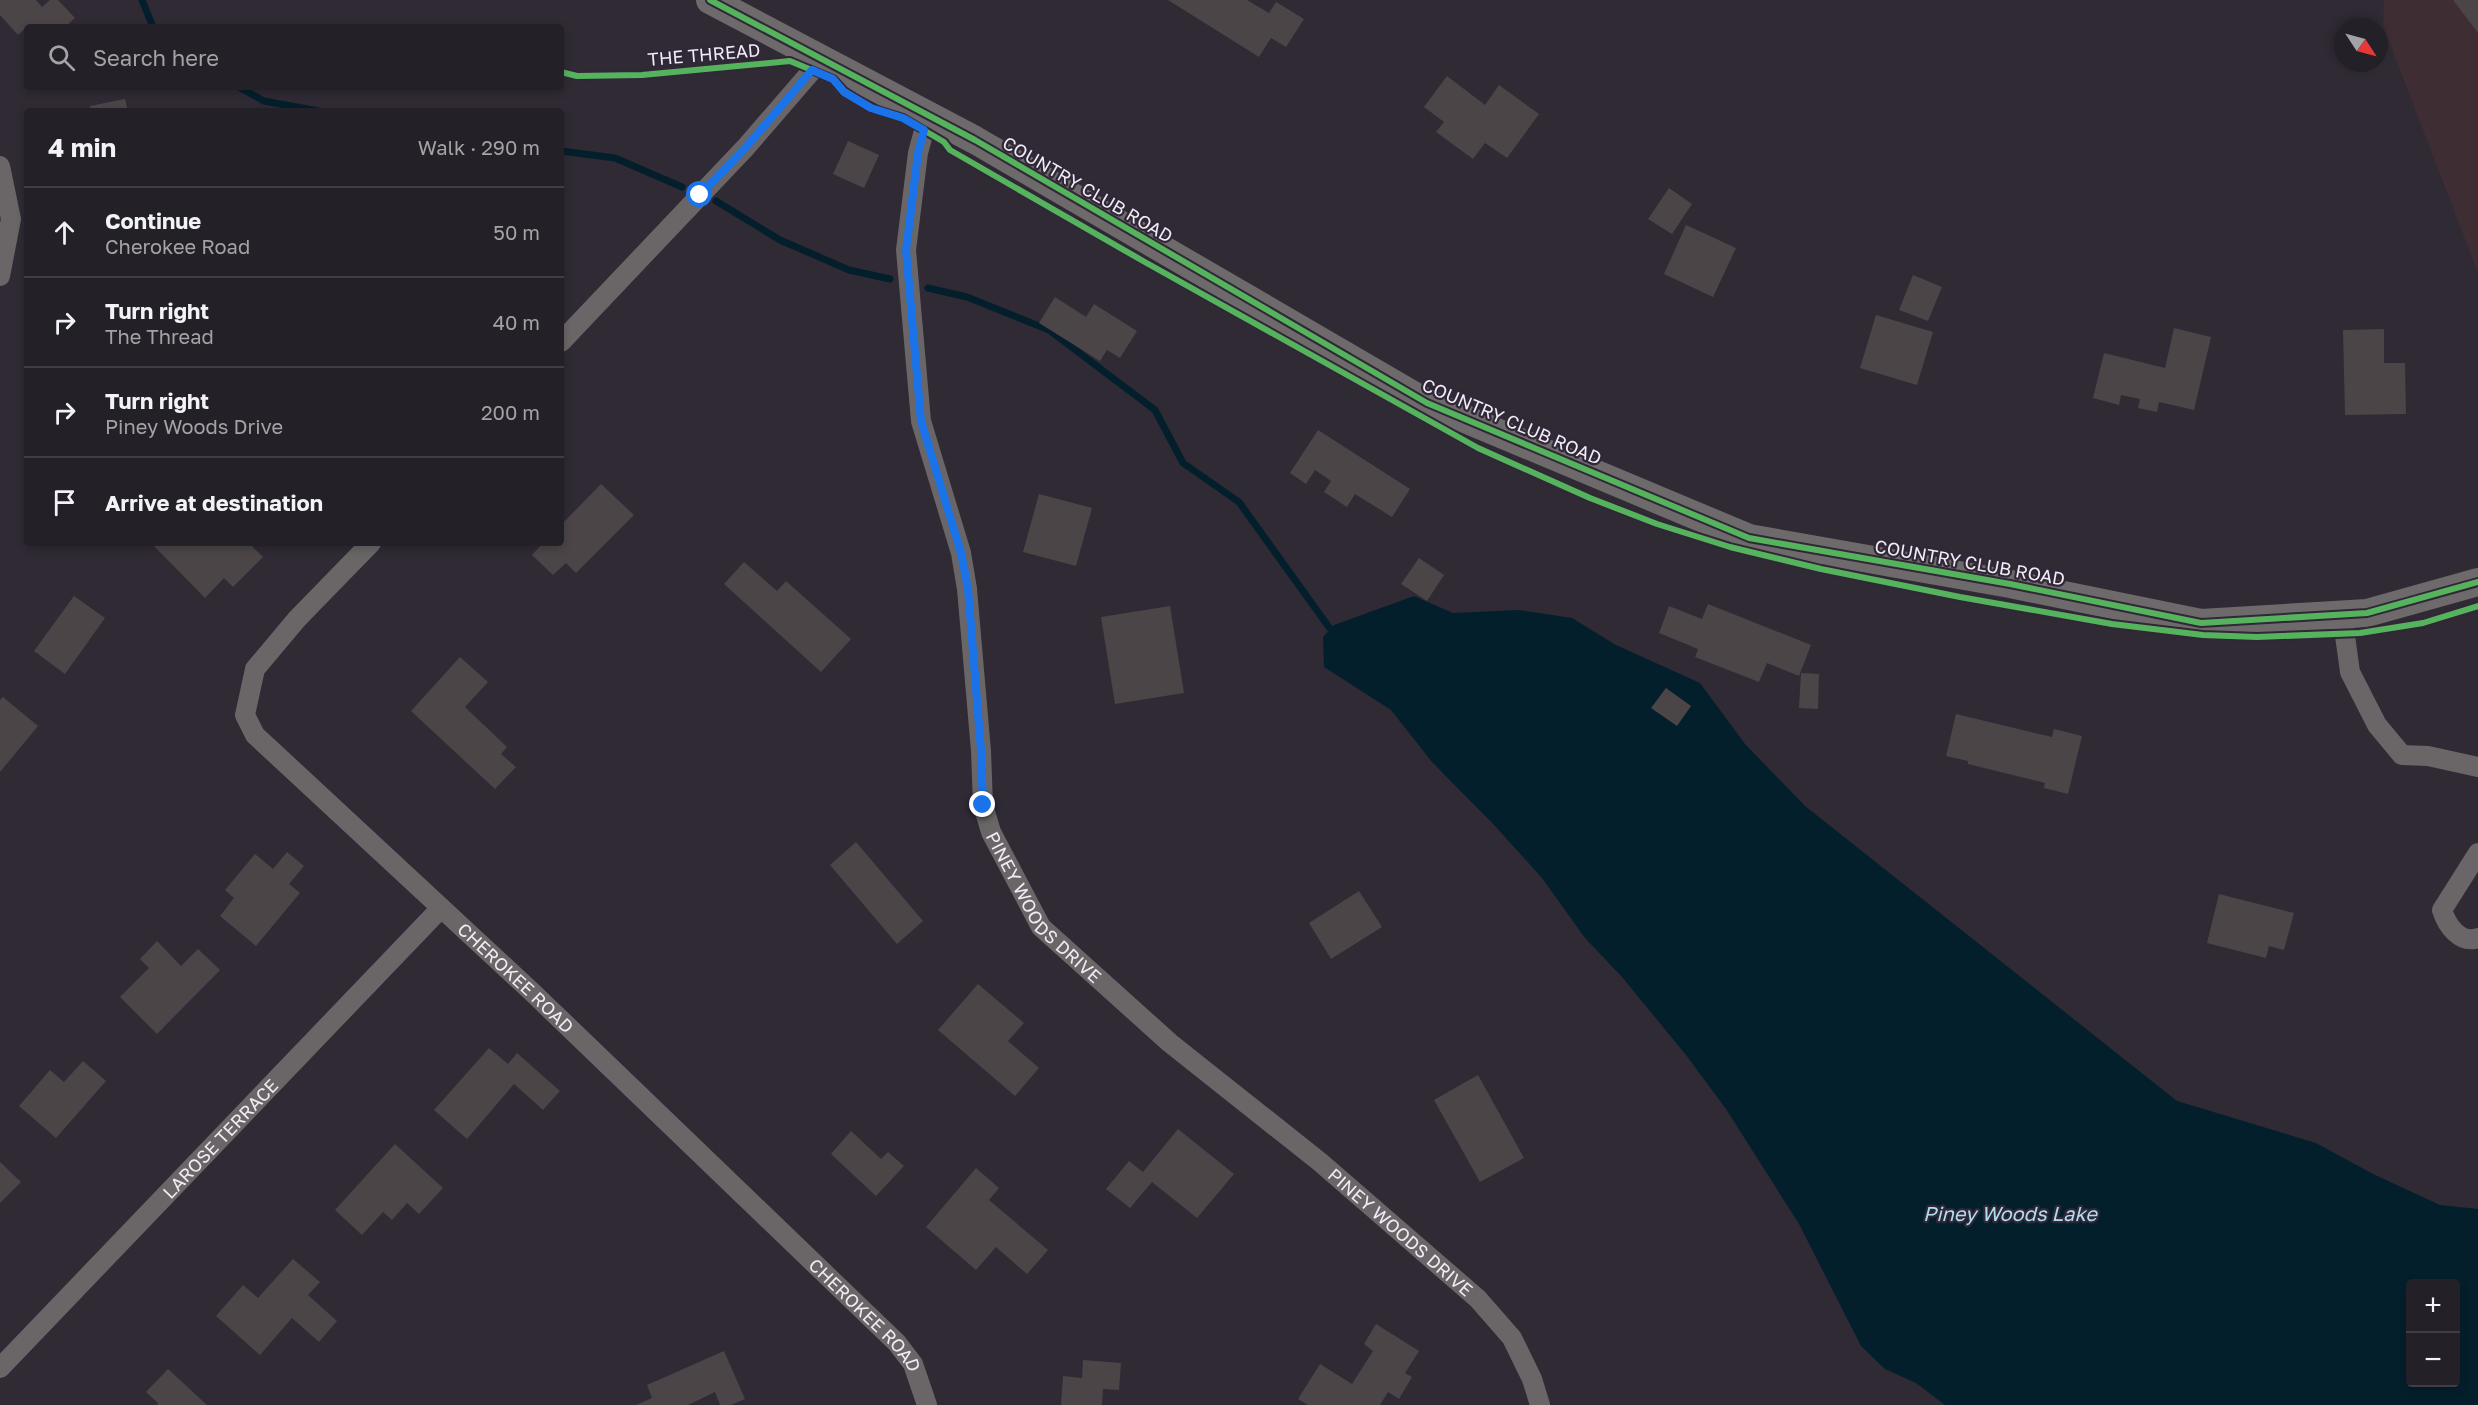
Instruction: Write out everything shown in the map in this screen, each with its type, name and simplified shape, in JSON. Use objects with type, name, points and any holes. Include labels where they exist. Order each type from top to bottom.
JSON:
[{"type":"street","name":"COUNTRY CLUB ROAD","points":[[710,0],[975,140],[1427,403],[1749,538],[2010,584],[2201,623],[2367,613],[2478,582]]},
{"type":"street","points":[[564,339],[746,147],[822,59]]},
{"type":"street","name":"PINEY WOODS DRIVE","points":[[928,116],[918,153],[906,250],[921,421],[961,553],[968,589],[983,805],[991,832],[1041,927],[1170,1043],[1320,1162],[1478,1299],[1512,1338],[1532,1379],[1540,1405]]},
{"type":"street","points":[[0,166],[11,219],[0,276]]},
{"type":"street","name":"CHEROKEE ROAD","points":[[369,546],[297,619],[255,669],[245,715],[255,735],[276,757],[541,1000],[897,1343],[913,1364],[927,1405]]},
{"type":"street","points":[[2342,614],[2350,672],[2377,724],[2403,755],[2428,756],[2478,767]]},
{"type":"street","points":[[2478,854],[2442,910],[2445,920],[2461,938],[2471,940],[2478,938]]},
{"type":"street","name":"LAROSE TERRACE","points":[[0,1368],[441,908]]},
{"type":"shaded area","points":[[2384,0],[2478,0],[2478,273],[2388,39],[2388,18],[2383,18]]},
{"type":"water","name":"Piney Woods Lake","points":[[1414,596],[1453,613],[1519,610],[1572,618],[1616,645],[1700,683],[1745,744],[1805,806],[2177,1101],[2316,1143],[2373,1174],[2440,1205],[2478,1209],[2478,1405],[1945,1405],[1916,1383],[1885,1369],[1861,1346],[1799,1224],[1726,1109],[1686,1055],[1622,977],[1585,938],[1542,878],[1432,762],[1391,710],[1324,667],[1323,637],[1334,625]]},
{"type":"building","points":[[0,0],[36,0],[42,7],[50,0],[58,0],[75,18],[68,24],[24,24],[24,30],[18,35],[0,15]]},
{"type":"building","points":[[1168,0],[1247,0],[1269,13],[1276,2],[1304,19],[1286,47],[1271,38],[1259,57]]},
{"type":"building","points":[[2453,0],[2478,0],[2478,33]]},
{"type":"building","points":[[1447,76],[1485,105],[1499,85],[1539,114],[1507,158],[1485,143],[1473,159],[1436,132],[1444,122],[1424,107]]},
{"type":"building","points":[[125,99],[127,108],[90,108],[90,106]]},
{"type":"building","points":[[848,141],[879,155],[864,188],[833,174]]},
{"type":"building","points":[[1669,188],[1692,204],[1672,234],[1648,219]]},
{"type":"building","points":[[1686,225],[1736,248],[1713,297],[1664,274]]},
{"type":"building","points":[[1913,275],[1942,287],[1928,321],[1899,310]]},
{"type":"building","points":[[1055,297],[1086,317],[1094,304],[1137,331],[1120,358],[1107,350],[1100,361],[1039,323]]},
{"type":"building","points":[[1876,315],[1933,332],[1917,385],[1860,368]]},
{"type":"building","points":[[2174,328],[2211,337],[2194,410],[2159,402],[2157,412],[2138,408],[2140,399],[2121,395],[2119,405],[2093,398],[2104,353],[2165,368]]},
{"type":"building","points":[[2384,329],[2384,363],[2405,363],[2406,414],[2345,415],[2343,330]]},
{"type":"building","points":[[1318,430],[1410,489],[1392,517],[1355,494],[1347,507],[1324,492],[1331,481],[1315,470],[1306,484],[1290,473]]},
{"type":"building","points":[[601,484],[634,515],[576,573],[566,563],[553,575],[532,555],[540,546],[564,546],[564,522]]},
{"type":"building","points":[[1039,494],[1092,508],[1076,566],[1023,552]]},
{"type":"building","points":[[154,546],[252,546],[263,557],[233,587],[224,578],[205,598]]},
{"type":"building","points":[[1419,558],[1444,575],[1427,601],[1401,584]]},
{"type":"building","points":[[744,562],[777,591],[786,581],[851,639],[821,672],[724,584]]},
{"type":"building","points":[[74,596],[105,618],[65,674],[34,651]]},
{"type":"building","points":[[1708,604],[1811,645],[1799,676],[1767,663],[1759,682],[1695,657],[1698,649],[1659,633],[1669,606],[1702,619]]},
{"type":"building","points":[[1170,606],[1184,693],[1115,704],[1101,617]]},
{"type":"building","points":[[460,657],[488,682],[465,707],[507,747],[501,754],[516,767],[495,789],[411,711]]},
{"type":"building","points":[[1801,673],[1819,674],[1818,709],[1799,708]]},
{"type":"building","points":[[1666,688],[1691,706],[1677,726],[1651,708]]},
{"type":"building","points":[[3,697],[38,726],[0,772],[0,700]]},
{"type":"building","points":[[1956,714],[2052,737],[2054,729],[2082,736],[2068,794],[2044,788],[2045,783],[1968,764],[1968,761],[1946,756]]},
{"type":"building","points":[[856,842],[923,921],[897,944],[830,865]]},
{"type":"building","points":[[287,852],[304,866],[289,884],[300,893],[256,946],[220,916],[234,898],[225,890],[255,854],[273,869]]},
{"type":"building","points":[[1359,891],[1382,927],[1331,959],[1309,923]]},
{"type":"building","points":[[2219,894],[2294,913],[2284,950],[2269,946],[2266,958],[2207,943]]},
{"type":"building","points":[[157,941],[181,966],[198,949],[220,970],[157,1034],[120,997],[149,968],[140,959]]},
{"type":"building","points":[[978,984],[1024,1023],[1008,1041],[1039,1068],[1015,1096],[938,1030]]},
{"type":"building","points":[[489,1048],[508,1064],[517,1053],[560,1091],[543,1110],[514,1084],[467,1139],[434,1110]]},
{"type":"building","points":[[83,1061],[106,1081],[56,1138],[19,1106],[50,1070],[64,1082]]},
{"type":"building","points":[[1478,1075],[1524,1158],[1480,1182],[1434,1100]]},
{"type":"building","points":[[1178,1129],[1234,1174],[1197,1218],[1152,1182],[1130,1208],[1106,1189],[1129,1161],[1143,1172]]},
{"type":"building","points":[[851,1131],[881,1159],[888,1152],[904,1166],[876,1196],[831,1154]]},
{"type":"building","points":[[395,1144],[443,1188],[419,1214],[407,1203],[392,1220],[383,1212],[362,1235],[335,1210]]},
{"type":"building","points":[[0,1162],[21,1182],[0,1203]]},
{"type":"building","points":[[976,1168],[999,1188],[989,1200],[1048,1250],[1027,1274],[996,1247],[976,1270],[926,1227]]},
{"type":"building","points":[[293,1259],[320,1282],[308,1295],[337,1321],[319,1342],[292,1318],[260,1355],[216,1316],[243,1285],[258,1298]]},
{"type":"building","points":[[1376,1324],[1419,1351],[1405,1373],[1412,1377],[1399,1399],[1388,1392],[1380,1405],[1308,1405],[1298,1399],[1320,1364],[1352,1384],[1373,1351],[1364,1344]]},
{"type":"building","points":[[724,1351],[745,1399],[731,1405],[720,1405],[715,1392],[688,1405],[636,1405],[652,1398],[647,1385]]},
{"type":"building","points":[[1083,1360],[1121,1363],[1119,1390],[1103,1389],[1102,1405],[1061,1405],[1063,1376],[1082,1378]]},
{"type":"building","points":[[168,1369],[207,1405],[157,1405],[158,1403],[146,1392]]},
{"type":"waterway","points":[[142,0],[152,24]]},
{"type":"waterway","points":[[244,90],[264,101],[302,108]]},
{"type":"waterway","points":[[564,151],[615,158],[682,187]]},
{"type":"waterway","points":[[716,201],[780,240],[849,270],[890,279]]},
{"type":"waterway","points":[[928,288],[967,297],[1049,330],[1155,410],[1183,463],[1239,502],[1331,630]]},
{"type":"cycle path","name":"THE THREAD","points":[[710,0],[975,140],[1427,403],[1749,538],[2010,584],[2201,623],[2367,613],[2478,582]]},
{"type":"cycle path","name":"THE THREAD","points":[[564,73],[577,76],[642,75],[790,61],[833,79],[844,91],[871,108],[903,118],[944,142],[950,150],[1143,261],[1478,448],[1590,498],[1657,524],[1730,547],[1821,569],[1960,597],[2112,624],[2203,635],[2257,637],[2360,633],[2423,623],[2478,606]]},
{"type":"route","points":[[700,195],[746,147],[812,70],[833,79],[844,92],[871,108],[903,118],[924,130],[918,153],[906,250],[921,421],[961,553],[968,589],[983,805]]}]
